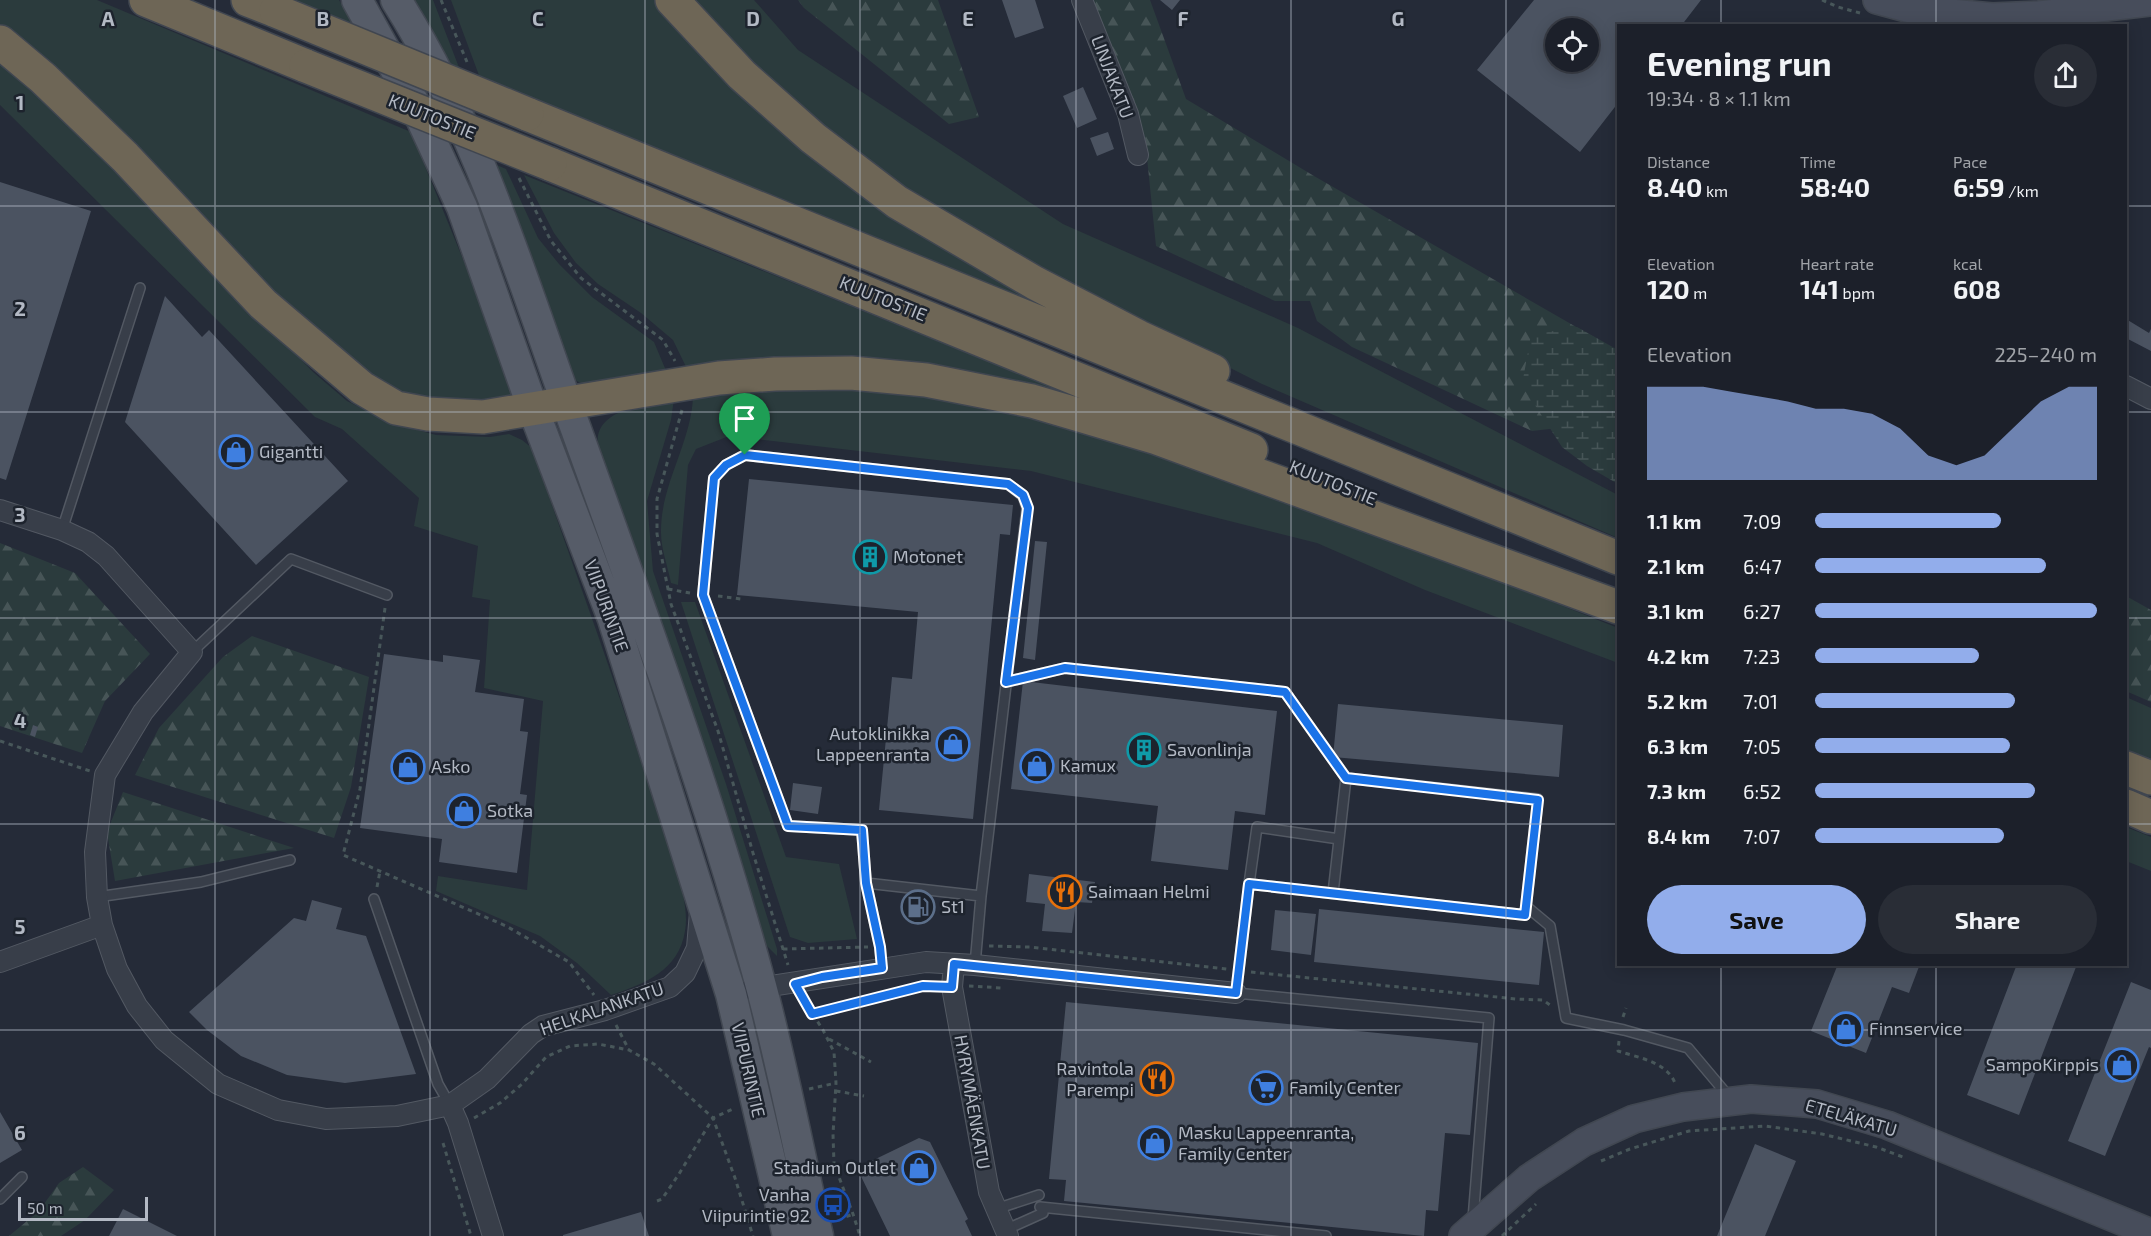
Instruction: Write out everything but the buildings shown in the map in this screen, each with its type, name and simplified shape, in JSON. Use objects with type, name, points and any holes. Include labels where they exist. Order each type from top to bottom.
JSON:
[{"type":"highway","name":"KUUTOSTIE","points":[[146,0],[1617,600]]},
{"type":"highway","points":[[672,0],[751,83],[813,138],[897,202],[1035,283],[1139,337],[1617,557]]},
{"type":"highway","name":"KUUTOSTIE","points":[[262,6],[1617,557]]},
{"type":"highway","points":[[0,42],[43,78],[125,157],[263,304],[362,388],[396,408],[428,414],[483,417],[719,378],[753,375],[851,373],[926,380],[1032,401],[1157,438],[1617,607]]},
{"type":"highway","points":[[2127,768],[2151,778]]},
{"type":"highway","points":[[2127,806],[2151,817]]},
{"type":"main road","name":"VIIPURINTIE","points":[[357,0],[413,101],[462,207],[533,409],[613,619],[730,994],[788,1236]]},
{"type":"main road","name":"VIIPURINTIE","points":[[396,0],[423,43],[470,142],[567,404],[700,784],[761,987],[828,1228]]},
{"type":"main road","points":[[1877,0],[1909,17],[2039,15],[2151,2]]},
{"type":"main road","name":"ETELÄKATU","points":[[1468,1232],[1529,1178],[1584,1142],[1634,1119],[1686,1119],[1732,1101],[1751,1099],[1817,1104],[1887,1125],[2151,1233]]},
{"type":"street","name":"LINJAKATU","points":[[1082,0],[1128,114],[1138,155]]},
{"type":"street","points":[[2127,387],[2151,399]]},
{"type":"street","points":[[0,510],[62,530],[88,542],[106,556],[192,652]]},
{"type":"street","name":"HELKALANKATU","points":[[192,652],[143,712],[105,775],[95,852],[97,897],[102,925],[117,969],[137,1006],[164,1040],[218,1084],[278,1110],[326,1119],[397,1116],[450,1105],[487,1079],[531,1034],[543,1026],[605,1010],[670,987],[685,973],[697,948],[701,898]]},
{"type":"street","points":[[0,962],[102,925]]},
{"type":"street","points":[[730,994],[761,987],[795,984],[822,977],[926,962],[975,965],[1236,993]]},
{"type":"street","name":"HYRYMÄENKATU","points":[[954,964],[952,987],[989,1192],[1006,1233]]},
{"type":"street","points":[[450,1105],[458,1123],[493,1236]]},
{"type":"lane","points":[[62,530],[140,288]]},
{"type":"lane","points":[[882,968],[880,947],[866,883],[862,830],[788,826],[703,595],[714,478],[726,465],[745,455],[1008,484],[1023,495],[1028,508],[981,896],[975,965]]},
{"type":"lane","points":[[192,652],[291,559],[387,595]]},
{"type":"lane","points":[[1006,682],[1065,668],[1285,692],[1346,778],[1333,893]]},
{"type":"lane","points":[[1249,884],[1525,915],[1538,800],[1346,778]]},
{"type":"lane","points":[[1339,839],[1257,827],[1236,993],[1489,1018],[1468,1232]]},
{"type":"lane","points":[[97,897],[201,882],[290,860]]},
{"type":"lane","points":[[866,883],[981,896]]},
{"type":"lane","points":[[374,899],[438,1084],[450,1105]]},
{"type":"lane","points":[[1526,906],[1550,926],[1566,1018],[1688,1048],[1732,1101]]},
{"type":"lane","points":[[0,1199],[22,1177]]},
{"type":"lane","points":[[996,1209],[1039,1195]]},
{"type":"lane","points":[[1006,1233],[1041,1210],[1326,1236]]},
{"type":"path","points":[[441,0],[470,67]]},
{"type":"path","points":[[518,176],[551,241],[581,278],[663,340],[678,366]]},
{"type":"path","points":[[684,403],[657,499],[657,534],[671,604],[718,731],[753,853],[795,984],[834,1052],[836,1083],[834,1164],[860,1236]]},
{"type":"path","points":[[387,595],[360,789],[343,855],[506,927],[569,962],[619,1029],[629,1050]]},
{"type":"path","points":[[0,741],[105,775]]},
{"type":"path","points":[[812,1014],[923,986],[1007,988]]},
{"type":"path","points":[[1626,1008],[1620,1030],[1618,1051],[1662,1066],[1674,1078],[1686,1119]]},
{"type":"path","points":[[827,1039],[871,1062]]},
{"type":"path","points":[[471,1236],[438,1127],[468,1121],[500,1103],[522,1084],[546,1057],[570,1046],[598,1044],[629,1050],[654,1064],[713,1118],[753,1236]]},
{"type":"path","points":[[807,1090],[836,1083]]},
{"type":"path","points":[[836,1091],[864,1096]]},
{"type":"path","points":[[657,1201],[662,1198],[679,1174],[713,1118],[732,1108],[743,1106]]},
{"type":"path","points":[[1598,1161],[1630,1149],[1686,1119],[1822,1134],[1876,1147],[1907,1159]]},
{"type":"path","points":[[1502,1236],[1542,1198]]},
{"type":"path","points":[[828,1228],[853,1214]]},
{"type":"path","points":[[749,1221],[756,1220]]},
{"type":"green space","points":[[0,0],[97,0],[411,132],[514,384],[508,400],[493,403],[429,399],[396,391],[362,373],[280,304],[0,31]]},
{"type":"green space","points":[[284,0],[339,0],[359,32]]},
{"type":"green space","points":[[411,0],[433,0],[460,70],[448,66]]},
{"type":"green space","points":[[451,0],[656,0],[682,32],[1104,333],[480,78]]},
{"type":"green space","points":[[690,0],[754,0],[798,50],[1063,224],[1298,328],[1617,494],[1617,538],[1262,384],[1089,297],[887,179],[811,123]]},
{"type":"green space","points":[[798,0],[938,0],[979,117],[949,124],[804,8]]},
{"type":"green space","points":[[1092,0],[1150,0],[1186,99],[1314,176],[1617,350],[1583,425],[1532,431],[1352,347],[1317,321],[1310,301],[1275,301],[1156,246],[1145,138]]},
{"type":"green space","points":[[0,59],[69,121],[313,372],[347,401],[391,423],[436,435],[490,437],[509,434],[532,448],[630,727],[682,890],[686,918],[685,931],[676,956],[659,973],[636,986],[611,995],[577,963],[540,936],[436,891],[438,876],[527,890],[543,701],[484,688],[490,600],[472,597],[478,546],[414,526],[419,498],[342,429],[315,417],[0,105]]},
{"type":"green space","points":[[492,163],[506,169],[538,238],[559,264],[592,297],[654,342],[667,373],[605,386],[592,386],[573,378]]},
{"type":"green space","points":[[524,175],[1114,412],[1046,395],[689,373],[673,340],[641,313],[598,284],[576,263],[554,233]]},
{"type":"green space","points":[[1577,327],[1617,349],[1617,483],[1587,466],[1562,447],[1522,385],[1531,335]]},
{"type":"green space","points":[[895,389],[1080,428],[1443,558],[1617,628],[1617,663],[1425,590],[1317,543],[1031,471],[729,436],[696,449],[688,465],[678,585],[671,583],[661,539],[662,515],[670,481],[687,431],[693,397],[742,391]]},
{"type":"green space","points":[[674,399],[671,420],[647,501],[653,571],[726,784],[777,949],[777,956],[767,946],[755,920],[609,484],[598,444],[599,432],[614,415],[638,406]]},
{"type":"green space","points":[[0,543],[75,573],[150,654],[105,701],[82,753],[0,726]]},
{"type":"green space","points":[[2127,597],[2151,610],[2151,702],[2127,691]]},
{"type":"green space","points":[[681,602],[695,602],[786,857],[839,864],[857,939],[808,943],[790,937]]},
{"type":"green space","points":[[252,636],[369,677],[351,787],[334,838],[135,775],[159,728],[223,657]]},
{"type":"green space","points":[[2127,697],[2151,708],[2151,762],[2127,751]]},
{"type":"green space","points":[[123,792],[294,848],[115,881],[107,832]]},
{"type":"green space","points":[[2127,827],[2151,837],[2151,871],[2127,861]]},
{"type":"green space","points":[[83,1167],[114,1190],[85,1220],[61,1236],[9,1236],[39,1211],[59,1183]]},
{"type":"place","name":"Gigantti","points":[[236,452]]},
{"type":"place","name":"Motonet","points":[[870,557]]},
{"type":"place","name":"Autoklinikka Lappeenranta","points":[[953,744]]},
{"type":"place","name":"Savonlinja","points":[[1144,750]]},
{"type":"place","name":"Kamux","points":[[1037,766]]},
{"type":"place","name":"Asko","points":[[408,767]]},
{"type":"place","name":"Sotka","points":[[464,811]]},
{"type":"place","name":"Saimaan Helmi","points":[[1065,892]]},
{"type":"place","name":"St1","points":[[918,907]]},
{"type":"place","name":"Finnservice","points":[[1846,1029]]},
{"type":"place","name":"SampoKirppis","points":[[2122,1065]]},
{"type":"place","name":"Ravintola Parempi","points":[[1157,1079]]},
{"type":"place","name":"Family Center","points":[[1266,1088]]},
{"type":"place","name":"Masku Lappeenranta, Family Center","points":[[1155,1143]]},
{"type":"place","name":"Stadium Outlet","points":[[919,1168]]},
{"type":"place","name":"Vanha Viipurintie 92","points":[[833,1205]]},
{"type":"route","points":[[745,455],[1008,484],[1023,495],[1028,508],[1006,682],[1065,668],[1285,692],[1346,778],[1538,800],[1525,915],[1249,884],[1236,993],[954,964],[952,987],[923,986],[812,1014],[795,984],[822,977],[882,968],[880,947],[866,883],[862,830],[788,826],[703,595],[714,478],[726,465],[745,455]]}]
